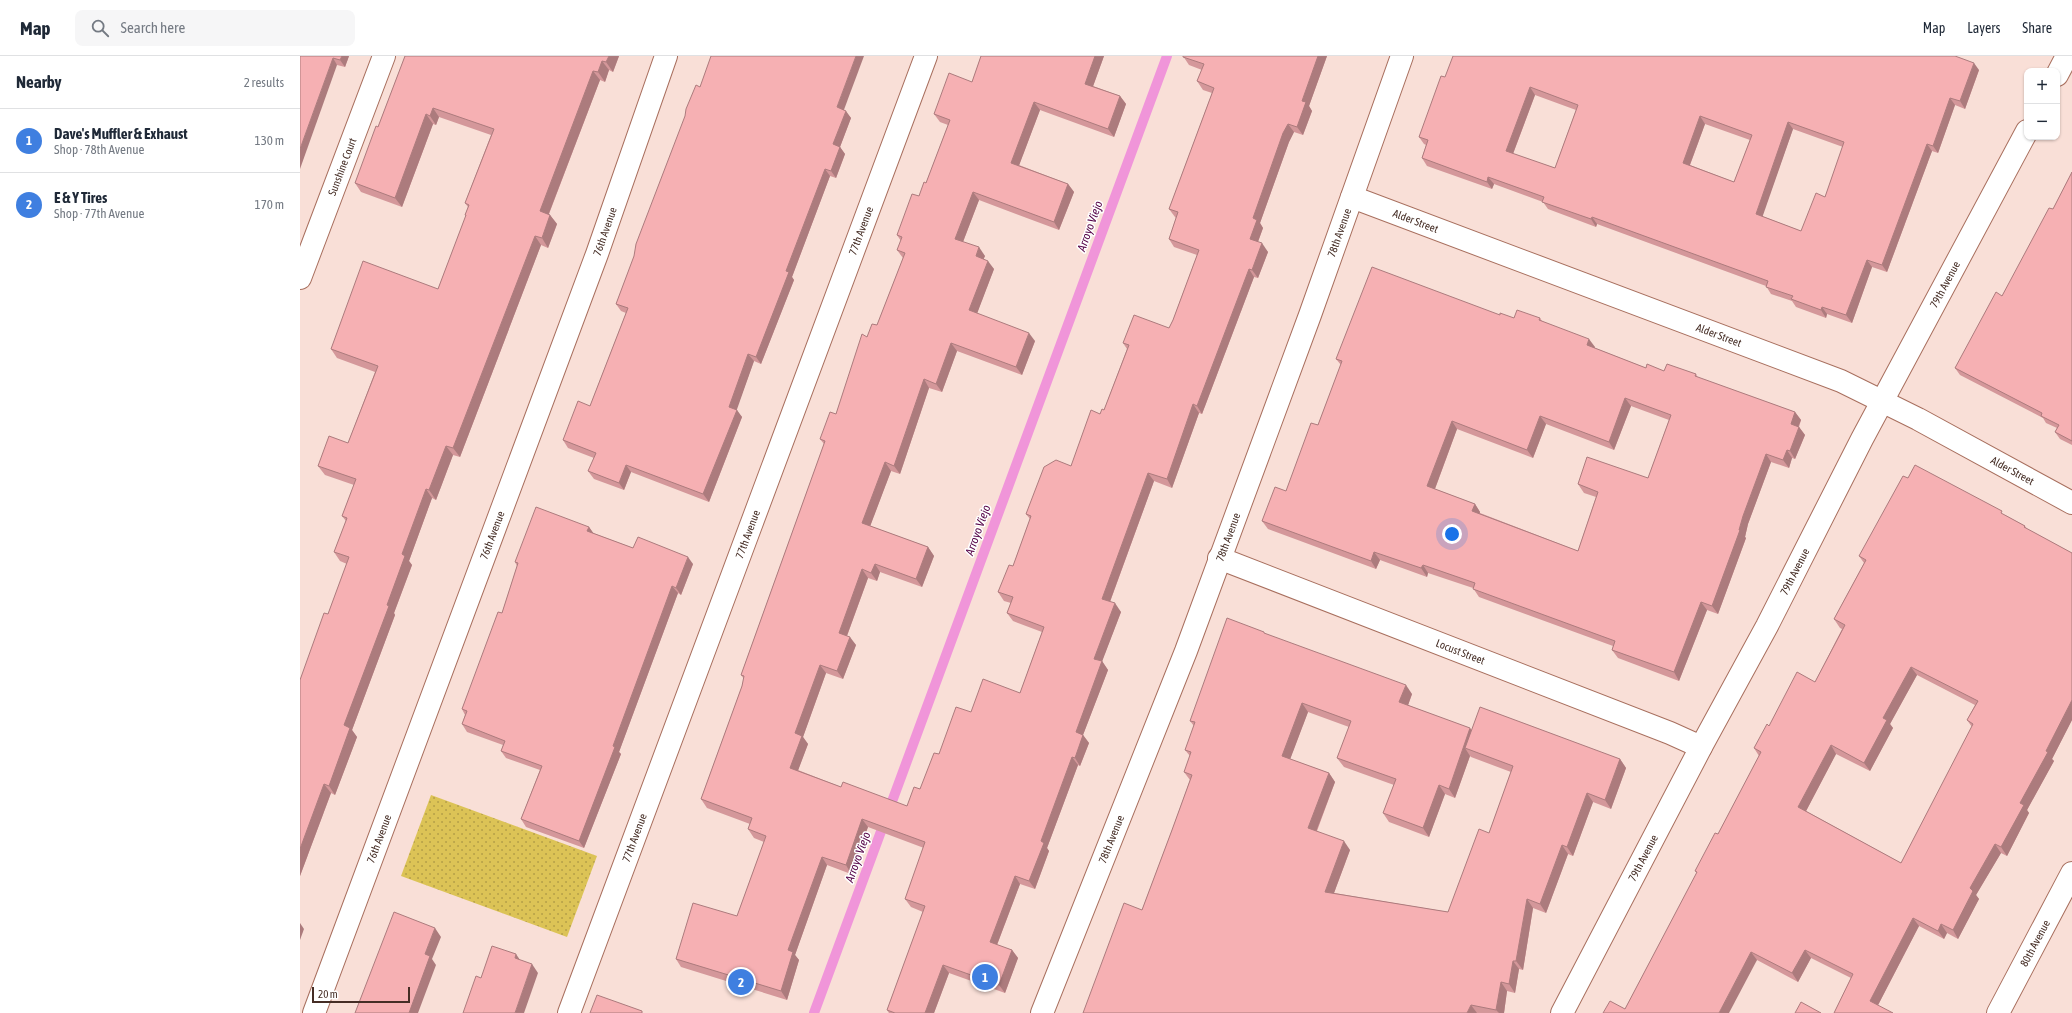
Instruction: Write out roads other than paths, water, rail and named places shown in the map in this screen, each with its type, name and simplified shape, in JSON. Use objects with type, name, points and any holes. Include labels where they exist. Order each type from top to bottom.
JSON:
[{"type":"street","name":"Sunshine Court","points":[[300,278],[384,56]]},
{"type":"street","name":"76th Avenue","points":[[314,1013],[597,254],[666,56]]},
{"type":"street","name":"77th Avenue","points":[[568,1013],[926,56]]},
{"type":"street","name":"78th Avenue","points":[[1042,1013],[1186,651],[1218,558],[1352,197],[1402,56]]},
{"type":"street","points":[[2060,69],[2067,56]]},
{"type":"street","name":"79th Avenue","points":[[1562,1013],[1701,747],[1767,626],[1882,401],[2024,137]]},
{"type":"street","name":"Alder Street","points":[[1352,197],[1841,381],[1882,401],[2072,503]]},
{"type":"street","name":"Locust Street","points":[[1218,558],[1701,747]]},
{"type":"street","name":"80th Avenue","points":[[1998,1013],[2072,873]]},
{"type":"waterway","name":"Arroyo Viejo","points":[[814,1013],[1167,56]]},
{"type":"place","name":"Dave's Muffler & Exhaust","points":[[985,977]]},
{"type":"place","name":"E & Y Tires","points":[[741,982]]}]
